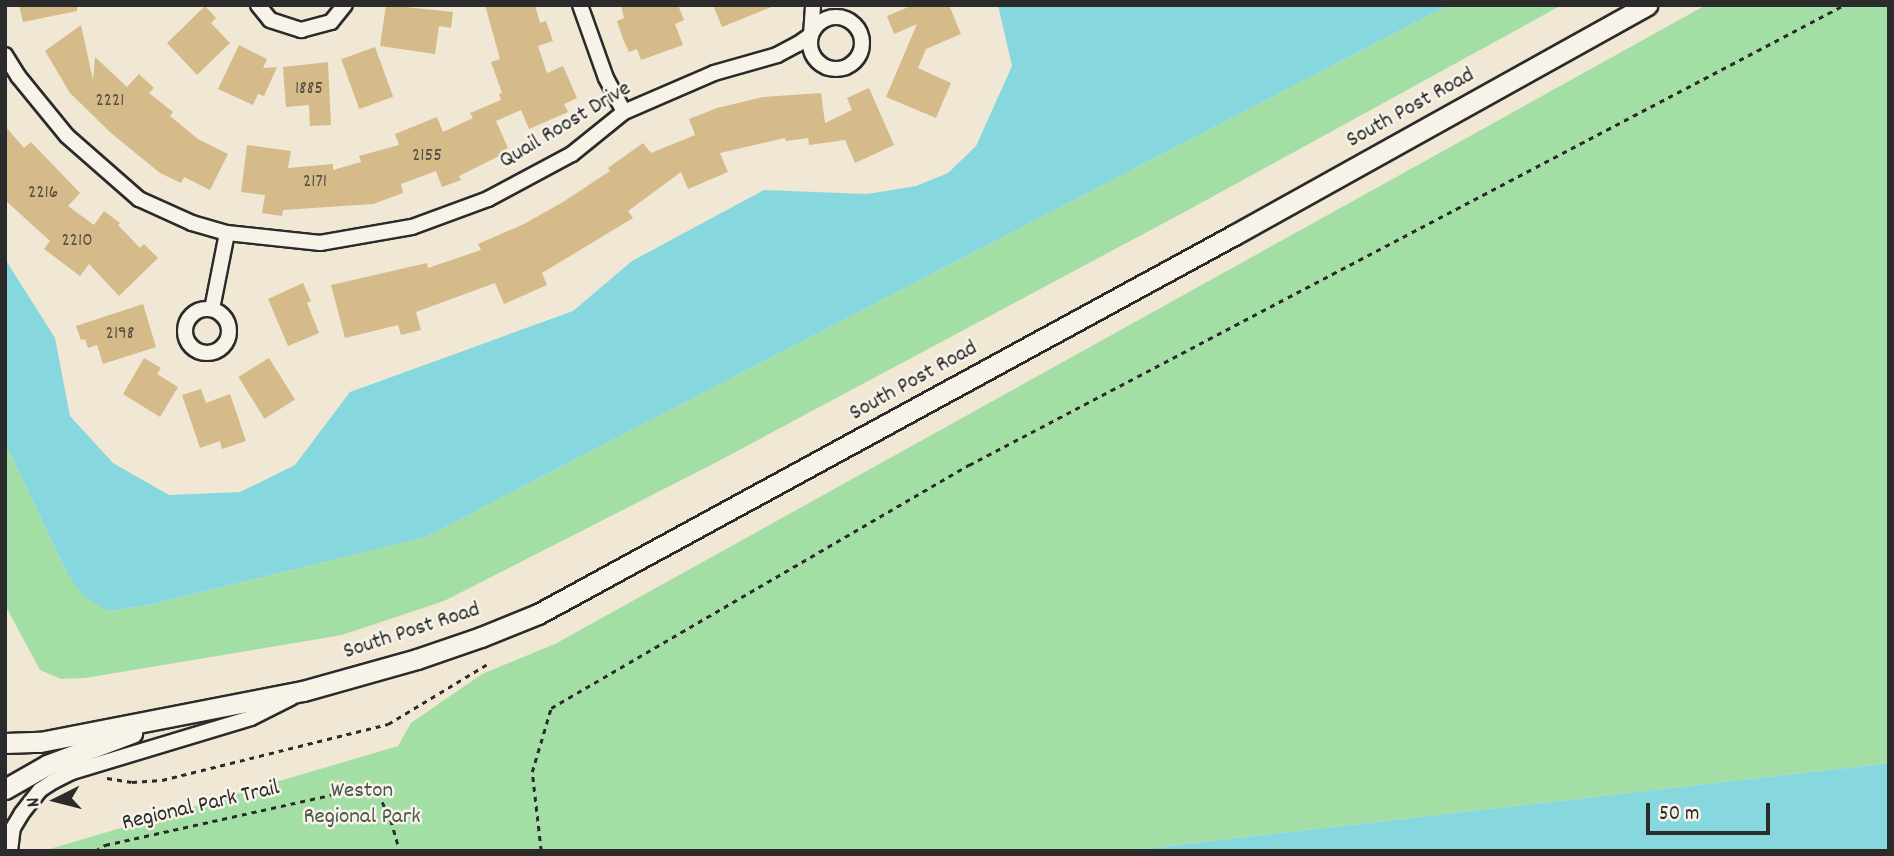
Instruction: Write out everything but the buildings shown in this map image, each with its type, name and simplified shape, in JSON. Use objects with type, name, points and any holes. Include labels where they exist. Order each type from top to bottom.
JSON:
[{"type":"street","points":[[258,5],[270,20],[301,30],[331,22],[345,5]]},
{"type":"street","points":[[580,5],[606,78],[624,112]]},
{"type":"street","name":"Quail Roost Drive","points":[[5,55],[18,76],[67,136],[139,199],[192,223],[227,233],[320,243],[412,227],[488,199],[572,154],[624,112],[721,70],[777,55],[811,35],[813,5]]},
{"type":"street","name":"South Post Road","points":[[5,743],[40,742],[81,732],[171,719],[303,691],[443,650],[538,614],[1150,281],[1647,5]]},
{"type":"street","points":[[212,309],[227,233]]},
{"type":"street","points":[[10,851],[13,828],[22,813],[40,790],[54,780],[72,772],[251,718],[303,691]]},
{"type":"street","name":"South Post Road","points":[[5,789],[74,753],[171,719]]},
{"type":"path","points":[[541,851],[531,772],[551,708],[969,466],[1844,5]]},
{"type":"path","points":[[105,778],[162,780],[388,724],[489,663]]},
{"type":"path","name":"Regional Park Trail","points":[[95,851],[105,845],[355,790],[378,793],[391,820],[400,851]]},
{"type":"green space","points":[[1449,5],[1562,5],[1190,209],[713,464],[444,601],[342,635],[85,678],[61,679],[40,670],[5,605],[5,443],[66,571],[109,611],[149,605],[426,537]]},
{"type":"green space","name":"Weston Regional Park","points":[[1706,5],[1889,5],[1889,763],[1124,851],[43,851],[398,746],[411,723],[482,674],[555,644]]},
{"type":"water","points":[[998,5],[1449,5],[426,537],[149,605],[109,611],[83,596],[66,571],[5,443],[5,259],[55,338],[70,416],[113,463],[169,495],[240,492],[295,465],[350,392],[573,311],[632,261],[764,190],[867,194],[916,186],[948,173],[976,146],[1012,66]]},
{"type":"water","points":[[1889,763],[1889,851],[1124,851]]}]
